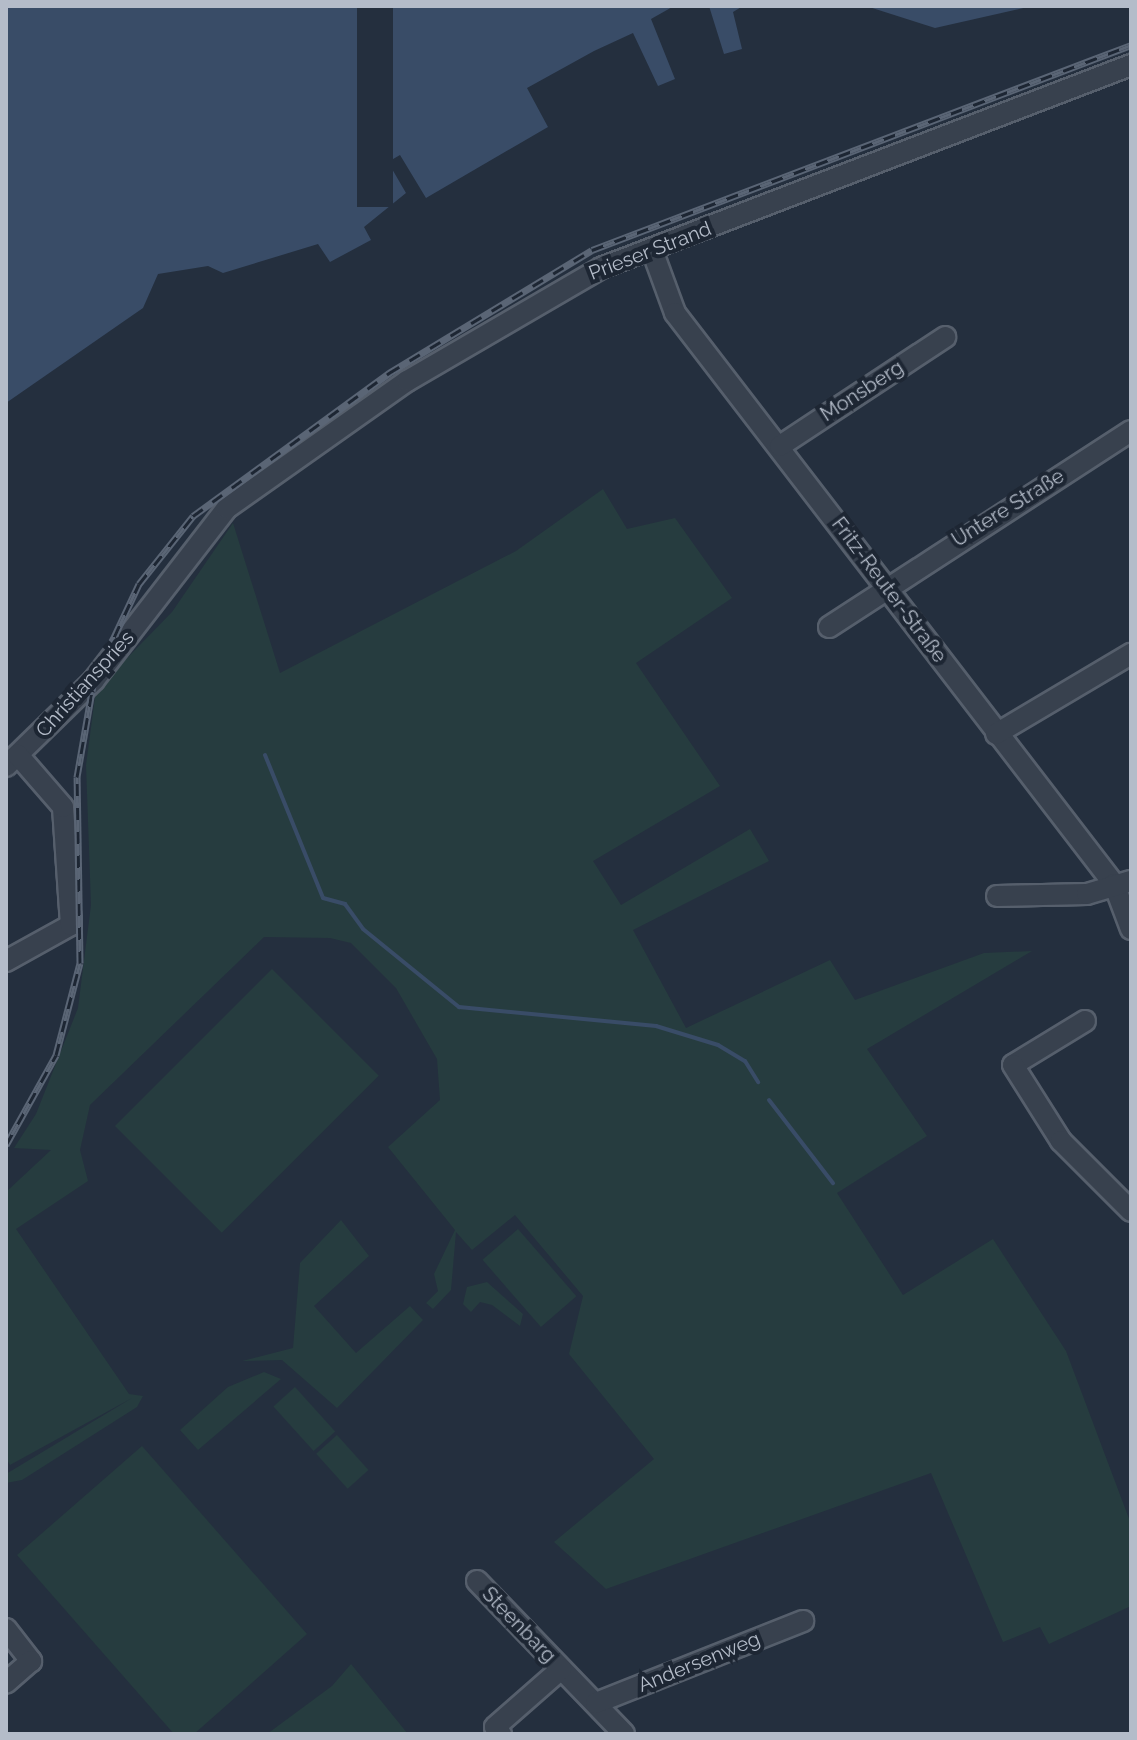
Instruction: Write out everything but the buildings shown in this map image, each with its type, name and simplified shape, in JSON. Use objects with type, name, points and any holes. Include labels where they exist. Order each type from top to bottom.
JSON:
[{"type":"street","name":"Prieser Strand","points":[[158,598],[227,508],[278,468],[573,281],[1131,65]]},
{"type":"street","name":"Fritz-Reuter-Straße","points":[[652,250],[675,313],[780,446],[996,734],[1123,883],[1131,929]]},
{"type":"street","name":"Monsberg","points":[[780,446],[945,337]]},
{"type":"street","name":"Untere Straße","points":[[829,627],[884,585],[1131,431]]},
{"type":"street","name":"Christianspries","points":[[12,761],[94,680],[158,598]]},
{"type":"street","points":[[996,734],[1131,654]]},
{"type":"street","points":[[6,961],[71,925],[63,807],[12,761]]},
{"type":"street","points":[[997,896],[1087,894],[1123,883]]},
{"type":"street","points":[[1085,1021],[1013,1065],[1061,1141],[1131,1211]]},
{"type":"street","name":"Steenbarg","points":[[477,1581],[624,1734]]},
{"type":"street","name":"Andersenweg","points":[[596,1703],[803,1621]]},
{"type":"street","points":[[6,1629],[31,1661],[6,1683]]},
{"type":"street","name":"Steenbarg","points":[[501,1734],[495,1727],[561,1669]]},
{"type":"green space","points":[[603,489],[627,529],[675,518],[732,598],[636,663],[720,786],[593,861],[621,905],[750,829],[769,861],[633,930],[686,1028],[830,960],[855,1000],[984,953],[1032,951],[867,1049],[927,1136],[837,1193],[903,1295],[993,1239],[1066,1351],[1131,1524],[1131,1606],[1049,1644],[1040,1627],[1003,1642],[931,1473],[606,1589],[554,1542],[654,1459],[569,1354],[583,1296],[515,1215],[472,1250],[456,1232],[451,1290],[433,1309],[426,1303],[438,1291],[434,1274],[455,1230],[388,1147],[440,1100],[437,1059],[396,988],[351,943],[330,938],[264,937],[90,1105],[80,1150],[88,1181],[16,1229],[129,1394],[143,1396],[137,1407],[22,1480],[6,1483],[6,1474],[132,1398],[10,1465],[6,1458],[6,1192],[51,1150],[14,1148],[36,1114],[78,1008],[91,905],[86,765],[96,690],[172,612],[233,523],[280,673],[516,551]]},
{"type":"green space","points":[[272,969],[379,1076],[222,1233],[115,1126]]},
{"type":"green space","points":[[341,1220],[369,1256],[314,1306],[356,1353],[410,1306],[423,1320],[337,1408],[282,1360],[242,1361],[293,1348],[300,1263]]},
{"type":"green space","points":[[518,1229],[576,1296],[541,1327],[483,1260]]},
{"type":"green space","points":[[487,1282],[523,1314],[520,1326],[492,1305],[480,1302],[471,1312],[463,1304],[467,1287]]},
{"type":"green space","points":[[264,1372],[281,1379],[198,1450],[180,1430],[228,1387]]},
{"type":"green space","points":[[295,1387],[335,1432],[314,1451],[273,1406]]},
{"type":"green space","points":[[337,1435],[368,1470],[348,1489],[316,1454]]},
{"type":"green space","points":[[142,1446],[307,1634],[194,1734],[174,1734],[17,1555]]},
{"type":"green space","points":[[351,1664],[408,1734],[267,1734],[332,1686]]},
{"type":"water","points":[[6,6],[674,6],[651,19],[675,79],[658,86],[633,33],[594,51],[527,88],[548,127],[426,198],[400,155],[388,162],[406,193],[364,227],[371,240],[330,262],[318,244],[223,273],[208,266],[158,274],[143,308],[6,403]]},
{"type":"water","points":[[709,6],[743,6],[733,12],[742,49],[724,54]]},
{"type":"water","points":[[866,6],[1032,6],[935,28]]},
{"type":"pier","points":[[357,6],[393,6],[393,207],[357,207]]},
{"type":"waterway","points":[[265,755],[323,898],[345,904],[363,929],[459,1007],[656,1026],[718,1045],[745,1061],[758,1082]]},
{"type":"waterway","points":[[769,1100],[833,1183]]},
{"type":"railway","points":[[6,1145],[56,1055],[80,963],[77,777],[94,680],[139,584],[193,516],[389,373],[592,250],[1131,45]]}]
